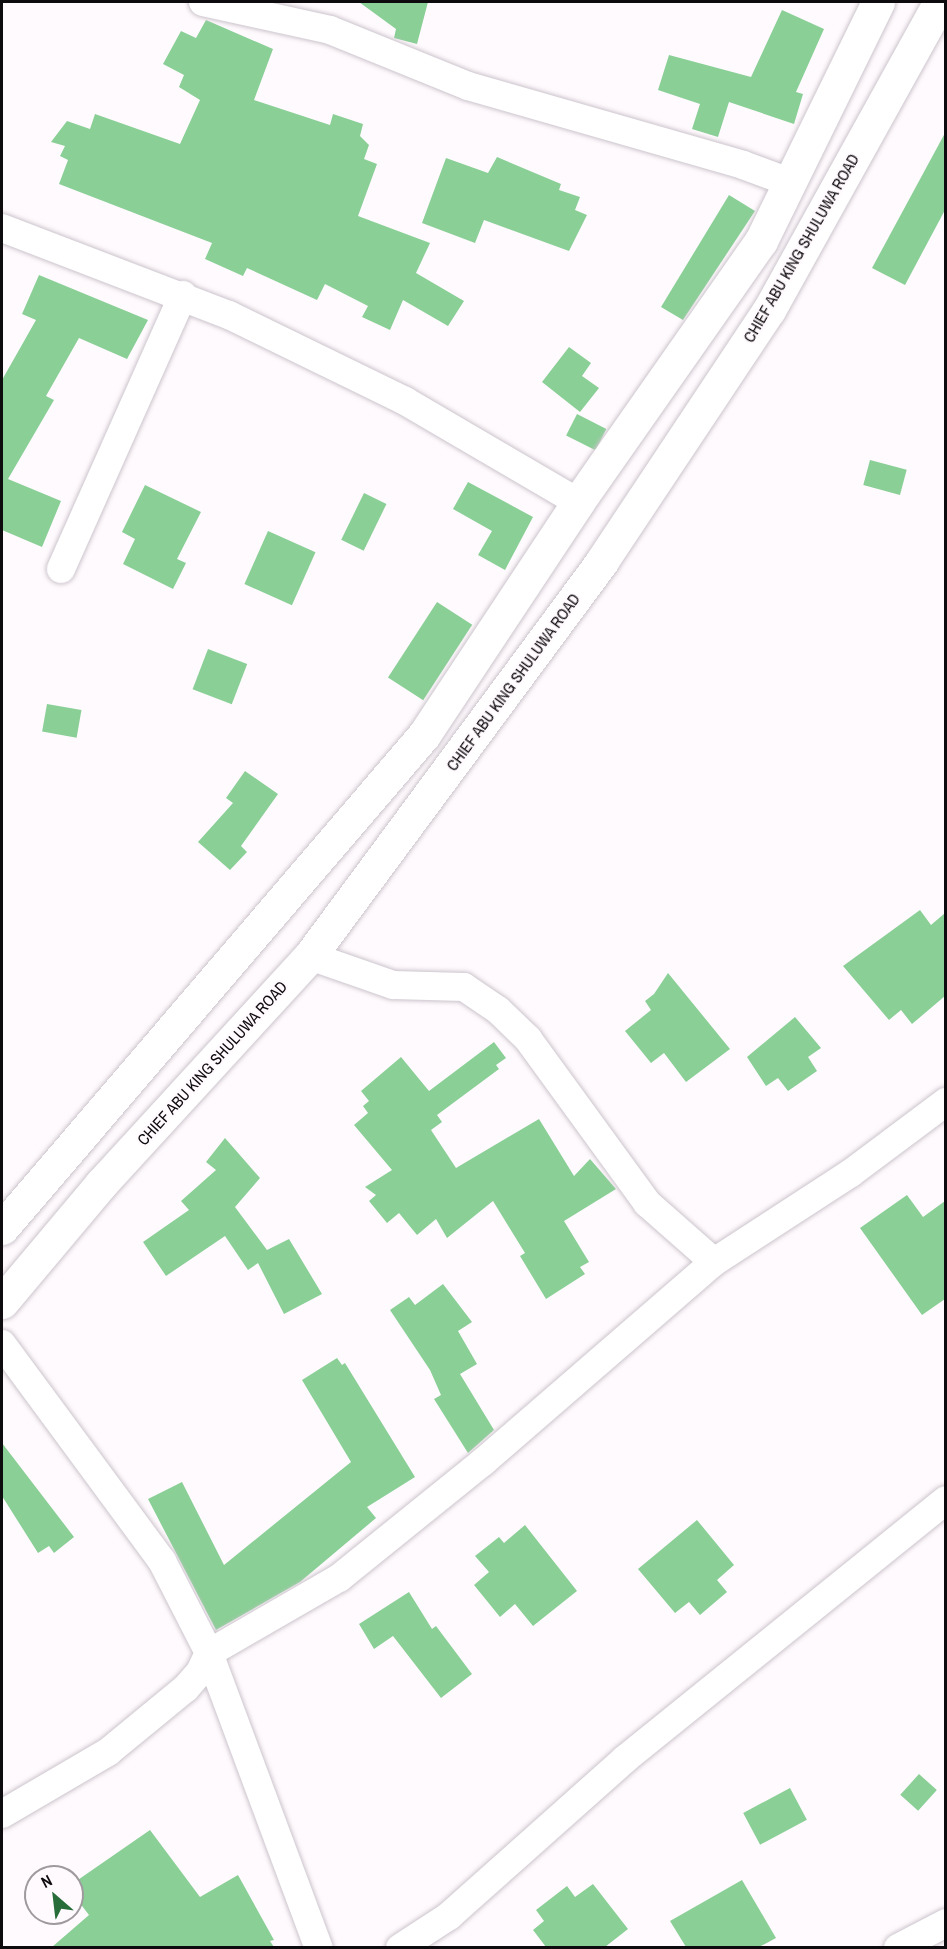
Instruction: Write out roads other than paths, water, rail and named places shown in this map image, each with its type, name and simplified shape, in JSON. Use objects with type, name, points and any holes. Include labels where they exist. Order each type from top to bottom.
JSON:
[{"type":"street","points":[[203,2],[330,30],[468,86],[742,165],[789,183]]},
{"type":"street","points":[[2,1228],[424,735],[578,502],[761,240],[878,2]]},
{"type":"street","name":"CHIEF ABU KING SHULUWA ROAD","points":[[2,1302],[101,1184],[310,956],[602,561],[762,320],[940,2]]},
{"type":"street","points":[[2,228],[183,295],[405,401],[578,502]]},
{"type":"street","points":[[61,568],[183,295]]},
{"type":"street","points":[[310,956],[393,985],[464,987],[498,1010],[528,1039],[647,1203],[714,1262]]},
{"type":"street","points":[[2,1814],[92,1763],[155,1716],[200,1672],[209,1653],[339,1578],[483,1462],[714,1262],[850,1173],[944,1107]]},
{"type":"street","points":[[65,1154],[101,1184]]},
{"type":"street","points":[[2,1344],[162,1562],[209,1653],[319,1947]]},
{"type":"street","points":[[400,1947],[449,1916],[508,1859],[659,1730],[945,1500]]},
{"type":"street","points":[[898,1947],[945,1923]]}]
